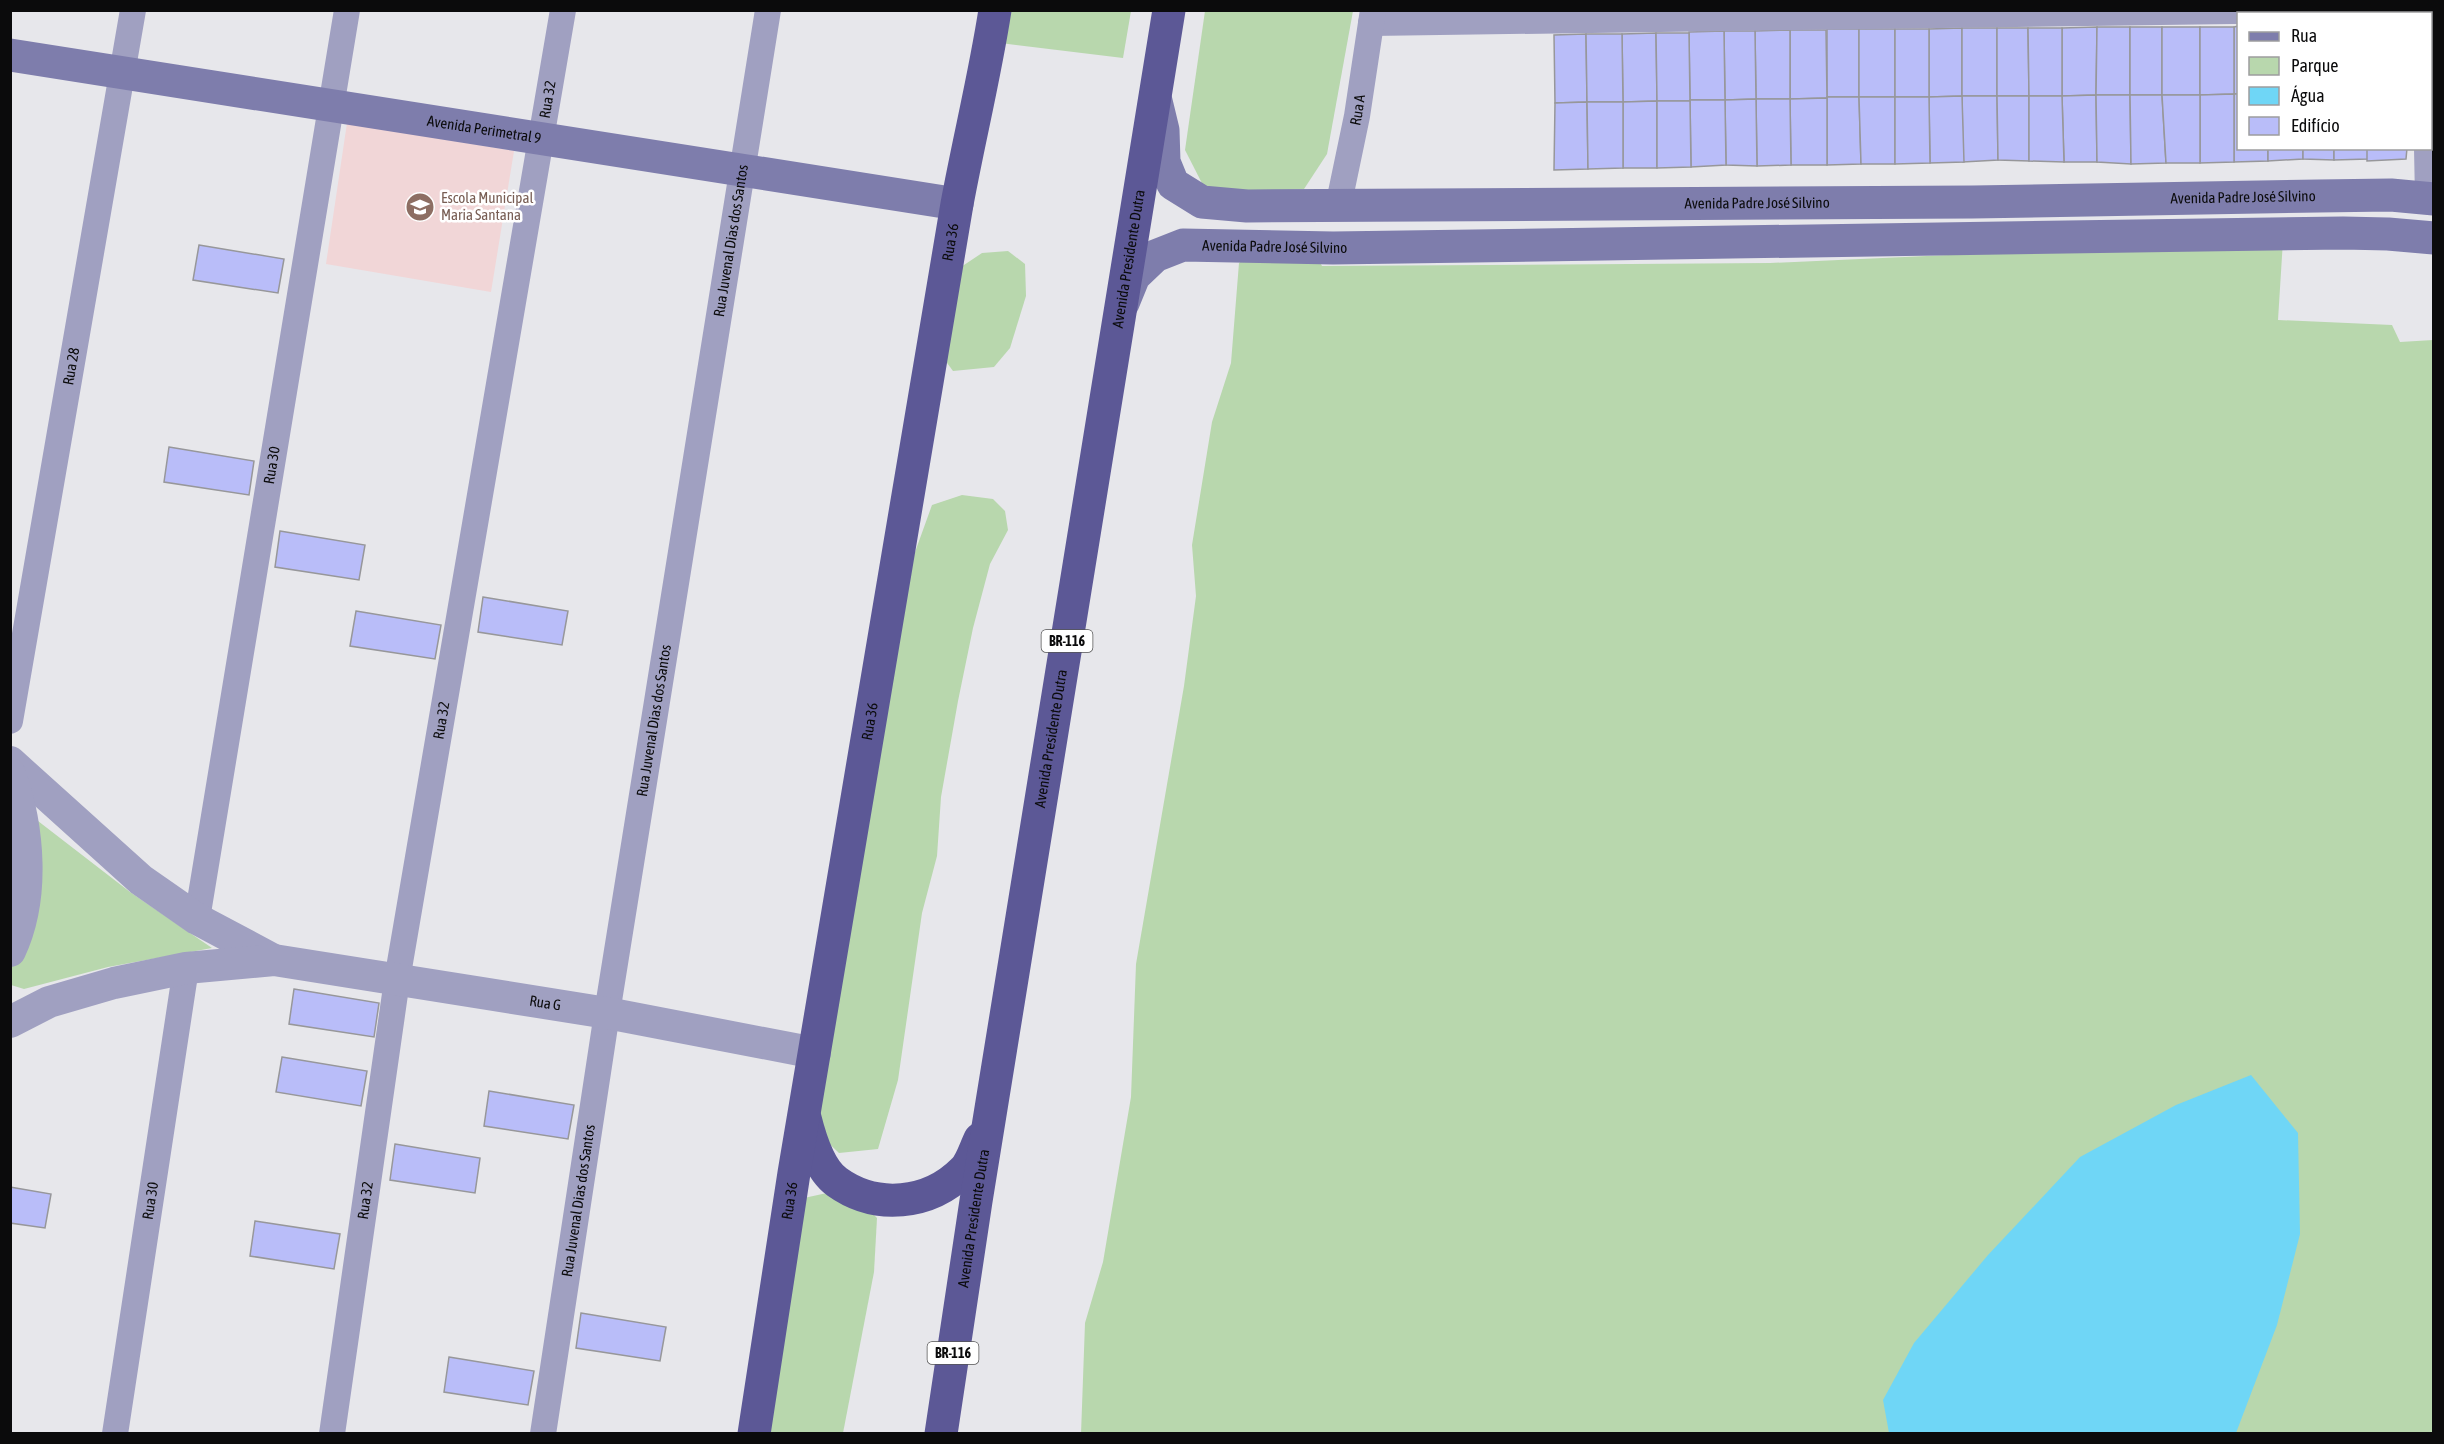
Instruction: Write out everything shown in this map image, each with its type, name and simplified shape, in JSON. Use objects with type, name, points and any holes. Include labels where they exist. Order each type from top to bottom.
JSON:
[{"type":"highway","name":"Rua 36","points":[[754,1434],[804,1116],[957,204],[995,10]]},
{"type":"highway","name":"Avenida Presidente Dutra","points":[[941,1434],[1169,10]]},
{"type":"highway","points":[[804,1116],[813,1149],[836,1182],[870,1198],[903,1201],[934,1193],[964,1170],[990,1119]]},
{"type":"main road","name":"Avenida Perimetral 9","points":[[10,55],[542,139],[742,168],[957,204]]},
{"type":"main road","name":"Avenida Padre José Silvino","points":[[1156,98],[1163,130],[1164,162],[1173,184],[1202,202],[1247,206],[1950,202],[2318,195],[2391,195],[2431,199]]},
{"type":"main road","name":"Avenida Padre José Silvino","points":[[1120,308],[1134,276],[1155,256],[1183,244],[1333,248],[1569,242],[2343,233],[2433,238]]},
{"type":"street","name":"Rua 28","points":[[10,721],[133,10]]},
{"type":"street","name":"Rua 30","points":[[197,919],[347,10]]},
{"type":"street","name":"Rua 32","points":[[332,1434],[397,980],[563,10]]},
{"type":"street","name":"Rua Juvenal Dias dos Santos","points":[[543,1434],[607,1012],[768,10]]},
{"type":"street","points":[[1372,16],[2311,10]]},
{"type":"street","name":"Rua A","points":[[1338,207],[1357,116],[1372,16]]},
{"type":"street","points":[[2427,150],[2431,199]]},
{"type":"street","points":[[10,762],[141,880],[197,919],[274,960]]},
{"type":"street","points":[[10,774],[20,802],[27,850],[24,898],[10,951]]},
{"type":"street","points":[[10,1022],[49,1002],[114,983],[186,968],[274,960]]},
{"type":"street","name":"Rua G","points":[[274,960],[607,1012],[815,1053]]},
{"type":"street","name":"Rua 30","points":[[116,1434],[186,968]]},
{"type":"shaded area","name":"Escola Municipal Maria Santana","points":[[347,123],[514,151],[491,292],[326,264]]},
{"type":"green space","points":[[1005,11],[1131,11],[1123,58],[1000,43]]},
{"type":"green space","points":[[1205,11],[1353,11],[1327,154],[1304,189],[1208,195],[1185,150]]},
{"type":"green space","points":[[2283,240],[2278,320],[2392,325],[2400,342],[2433,340],[2433,1433],[1081,1434],[1085,1323],[1103,1262],[1131,1097],[1136,964],[1184,686],[1196,596],[1192,545],[1212,422],[1231,363],[1239,263],[1253,251],[1312,247],[1322,266],[1770,263]]},
{"type":"green space","points":[[1008,251],[1025,264],[1026,296],[1010,348],[994,367],[953,371],[939,352],[946,277],[982,253]]},
{"type":"green space","points":[[962,495],[993,499],[1005,511],[1008,530],[990,564],[973,628],[958,701],[941,797],[937,856],[922,913],[898,1080],[878,1149],[839,1153],[819,1134],[824,1058],[892,616],[932,505]]},
{"type":"green space","points":[[10,821],[38,821],[130,892],[212,948],[108,967],[24,989],[11,985]]},
{"type":"green space","points":[[827,1193],[859,1200],[877,1218],[874,1272],[843,1433],[751,1434],[804,1198]]},
{"type":"water","points":[[2251,1075],[2298,1133],[2300,1234],[2277,1325],[2236,1433],[1889,1433],[1883,1400],[1914,1343],[1988,1255],[2080,1157],[2176,1105]]},
{"type":"building","points":[[2237,26],[2237,94],[2234,94],[2234,27]]},
{"type":"building","points":[[2097,27],[2096,95],[2062,96],[2062,28]]},
{"type":"building","points":[[2097,27],[2130,27],[2130,95],[2096,95]]},
{"type":"building","points":[[2130,27],[2162,27],[2162,95],[2130,95]]},
{"type":"building","points":[[2162,27],[2200,27],[2200,95],[2162,95]]},
{"type":"building","points":[[2200,27],[2234,27],[2234,94],[2200,95]]},
{"type":"building","points":[[1962,28],[1962,96],[1929,97],[1929,29]]},
{"type":"building","points":[[1962,28],[1997,28],[1997,96],[1962,96]]},
{"type":"building","points":[[1997,28],[2028,28],[2029,96],[1997,96]]},
{"type":"building","points":[[2028,28],[2062,28],[2062,96],[2029,96]]},
{"type":"building","points":[[1827,29],[1859,29],[1859,97],[1827,97]]},
{"type":"building","points":[[1859,29],[1895,29],[1895,97],[1859,97]]},
{"type":"building","points":[[1895,29],[1929,29],[1929,97],[1895,97]]},
{"type":"building","points":[[1790,30],[1826,30],[1827,98],[1790,99]]},
{"type":"building","points":[[1790,30],[1790,99],[1756,99],[1755,31]]},
{"type":"building","points":[[1724,31],[1755,31],[1756,99],[1725,100]]},
{"type":"building","points":[[1724,31],[1725,100],[1690,100],[1689,32]]},
{"type":"building","points":[[1656,33],[1657,101],[1623,102],[1622,34]]},
{"type":"building","points":[[1656,33],[1689,33],[1690,101],[1657,101]]},
{"type":"building","points":[[1586,34],[1587,102],[1555,103],[1554,35]]},
{"type":"building","points":[[1586,34],[1622,34],[1623,102],[1587,102]]},
{"type":"building","points":[[2234,94],[2237,94],[2237,150],[2268,150],[2268,161],[2234,162]]},
{"type":"building","points":[[2234,94],[2234,162],[2200,163],[2200,95]]},
{"type":"building","points":[[2096,95],[2097,162],[2064,162],[2062,96]]},
{"type":"building","points":[[2096,95],[2130,95],[2131,164],[2097,162]]},
{"type":"building","points":[[2130,95],[2162,95],[2166,163],[2131,164]]},
{"type":"building","points":[[2162,95],[2200,95],[2200,163],[2166,163]]},
{"type":"building","points":[[1962,96],[1997,96],[1998,160],[1963,162]]},
{"type":"building","points":[[1962,96],[1964,162],[1930,163],[1929,97]]},
{"type":"building","points":[[1997,96],[2029,96],[2029,161],[1998,160]]},
{"type":"building","points":[[2029,96],[2062,96],[2064,162],[2029,161]]},
{"type":"building","points":[[1827,97],[1859,97],[1861,164],[1827,165]]},
{"type":"building","points":[[1859,97],[1895,97],[1895,164],[1861,164]]},
{"type":"building","points":[[1895,97],[1929,97],[1930,163],[1895,164]]},
{"type":"building","points":[[1827,98],[1827,165],[1791,165],[1790,99]]},
{"type":"building","points":[[1756,99],[1790,99],[1791,165],[1757,166]]},
{"type":"building","points":[[1756,99],[1757,166],[1726,165],[1725,100]]},
{"type":"building","points":[[1690,100],[1725,100],[1726,165],[1691,167]]},
{"type":"building","points":[[1657,101],[1657,168],[1623,168],[1623,102]]},
{"type":"building","points":[[1657,101],[1690,101],[1691,167],[1657,168]]},
{"type":"building","points":[[1587,102],[1588,169],[1554,170],[1555,103]]},
{"type":"building","points":[[1587,102],[1623,102],[1623,168],[1588,169]]},
{"type":"building","points":[[2268,150],[2303,150],[2303,159],[2268,161]]},
{"type":"building","points":[[2303,150],[2334,150],[2334,160],[2303,159]]},
{"type":"building","points":[[2334,150],[2368,150],[2368,159],[2334,160]]},
{"type":"building","points":[[2367,150],[2407,150],[2406,159],[2367,161]]},
{"type":"building","points":[[199,245],[284,259],[278,293],[193,280]]},
{"type":"building","points":[[169,447],[254,461],[249,495],[164,482]]},
{"type":"building","points":[[280,531],[365,545],[359,580],[275,567]]},
{"type":"building","points":[[483,597],[568,611],[562,645],[478,632]]},
{"type":"building","points":[[356,611],[441,625],[435,659],[350,646]]},
{"type":"building","points":[[294,989],[379,1003],[374,1037],[289,1024]]},
{"type":"building","points":[[282,1057],[367,1071],[361,1106],[276,1092]]},
{"type":"building","points":[[489,1091],[574,1105],[568,1139],[484,1126]]},
{"type":"building","points":[[395,1144],[480,1158],[475,1193],[390,1180]]},
{"type":"building","points":[[10,1187],[51,1194],[45,1228],[10,1223]]},
{"type":"building","points":[[255,1221],[340,1234],[334,1269],[250,1256]]},
{"type":"building","points":[[581,1313],[666,1327],[660,1361],[576,1348]]},
{"type":"building","points":[[449,1357],[534,1371],[528,1405],[444,1392]]},
{"type":"place","name":"Escola Municipal Maria Santana","points":[[420,207]]}]
